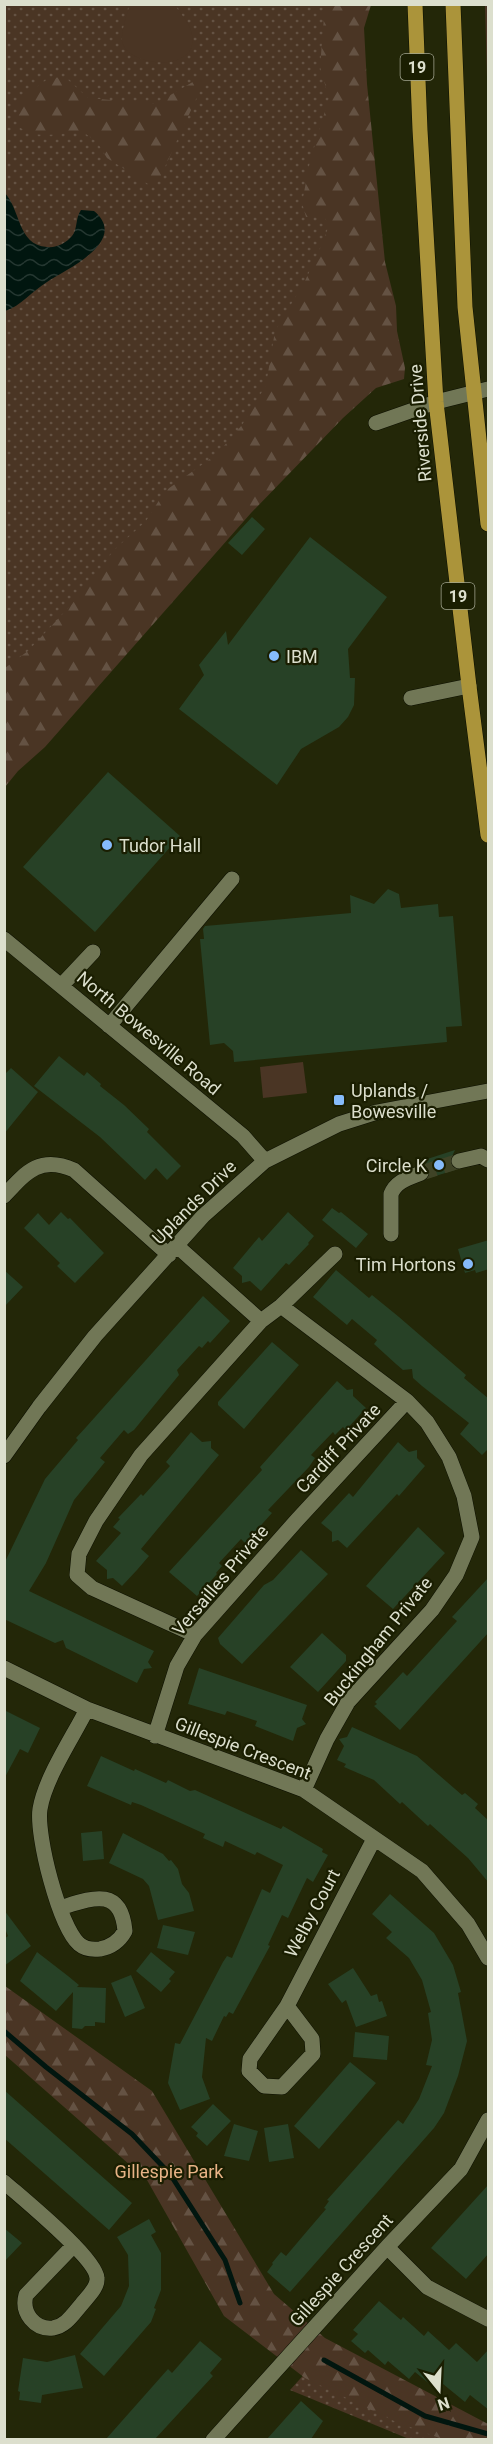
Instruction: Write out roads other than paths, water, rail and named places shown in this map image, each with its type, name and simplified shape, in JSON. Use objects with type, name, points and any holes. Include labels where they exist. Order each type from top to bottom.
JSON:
[{"type":"main road","name":"Riverside Drive","points":[[415,4],[436,402],[489,835]]},
{"type":"main road","name":"19","points":[[453,4],[465,307],[481,390],[489,524]]},
{"type":"street","points":[[376,423],[436,402],[481,390]]},
{"type":"street","points":[[411,698],[469,686]]},
{"type":"street","points":[[109,1026],[232,879]]},
{"type":"street","name":"North Bowesville Road","points":[[4,939],[250,1143],[265,1161]]},
{"type":"street","points":[[61,986],[93,952]]},
{"type":"street","name":"Uplands Drive","points":[[4,1456],[95,1336],[203,1216],[265,1161],[339,1124],[377,1112],[489,1090]]},
{"type":"street","points":[[459,1161],[481,1156],[489,1160]]},
{"type":"street","points":[[4,1196],[34,1167],[59,1164],[74,1170],[261,1321]]},
{"type":"street","points":[[391,1234],[394,1187],[399,1182],[421,1173]]},
{"type":"street","points":[[195,1635],[92,1588],[77,1575],[79,1554],[96,1521],[141,1455],[261,1321],[281,1306],[335,1254]]},
{"type":"street","name":"Buckingham Private","points":[[281,1306],[407,1401],[428,1422],[449,1457],[464,1496],[472,1537],[456,1575],[432,1610],[348,1702],[327,1739],[304,1790]]},
{"type":"street","name":"Cardiff Private","points":[[297,1520],[407,1401]]},
{"type":"street","name":"Versailles Private","points":[[155,1736],[177,1665],[195,1635],[297,1520]]},
{"type":"street","name":"Gillespie Crescent","points":[[4,1668],[87,1709],[304,1790],[422,1871],[468,1924],[489,1958]]},
{"type":"street","points":[[60,1908],[45,1859],[39,1828],[40,1810],[44,1792],[87,1709]]},
{"type":"street","name":"Welby Court","points":[[287,2006],[312,2039],[313,2054],[289,2082],[282,2087],[275,2088],[255,2079],[249,2071],[250,2059],[287,2006],[374,1839]]},
{"type":"street","name":"Gillespie Crescent","points":[[213,2439],[461,2169],[489,2120]]},
{"type":"street","points":[[4,2182],[74,2245],[96,2272],[98,2280],[95,2288],[67,2322],[52,2328],[36,2325],[26,2309],[24,2302],[26,2295],[74,2245]]},
{"type":"street","points":[[387,2247],[427,2287],[460,2307],[489,2319]]},
{"type":"water","points":[[4,192],[25,233],[37,245],[54,247],[67,241],[74,233],[81,210],[94,211],[103,222],[104,233],[100,243],[91,253],[16,306],[5,311]]},
{"type":"waterway","points":[[4,2031],[132,2134],[170,2174],[225,2260],[240,2303]]},
{"type":"waterway","points":[[324,2360],[425,2416],[488,2434]]},
{"type":"tunnel","points":[[421,1173],[459,1161]]},
{"type":"place","name":"IBM","points":[[274,656]]},
{"type":"place","name":"Tudor Hall","points":[[107,845]]},
{"type":"place","name":"Uplands / Bowesville","points":[[339,1100]]},
{"type":"place","name":"Circle K","points":[[439,1165]]},
{"type":"place","name":"Tim Hortons","points":[[468,1264]]},
{"type":"park label","name":"Gillespie Park","points":[[169,2171]]}]
